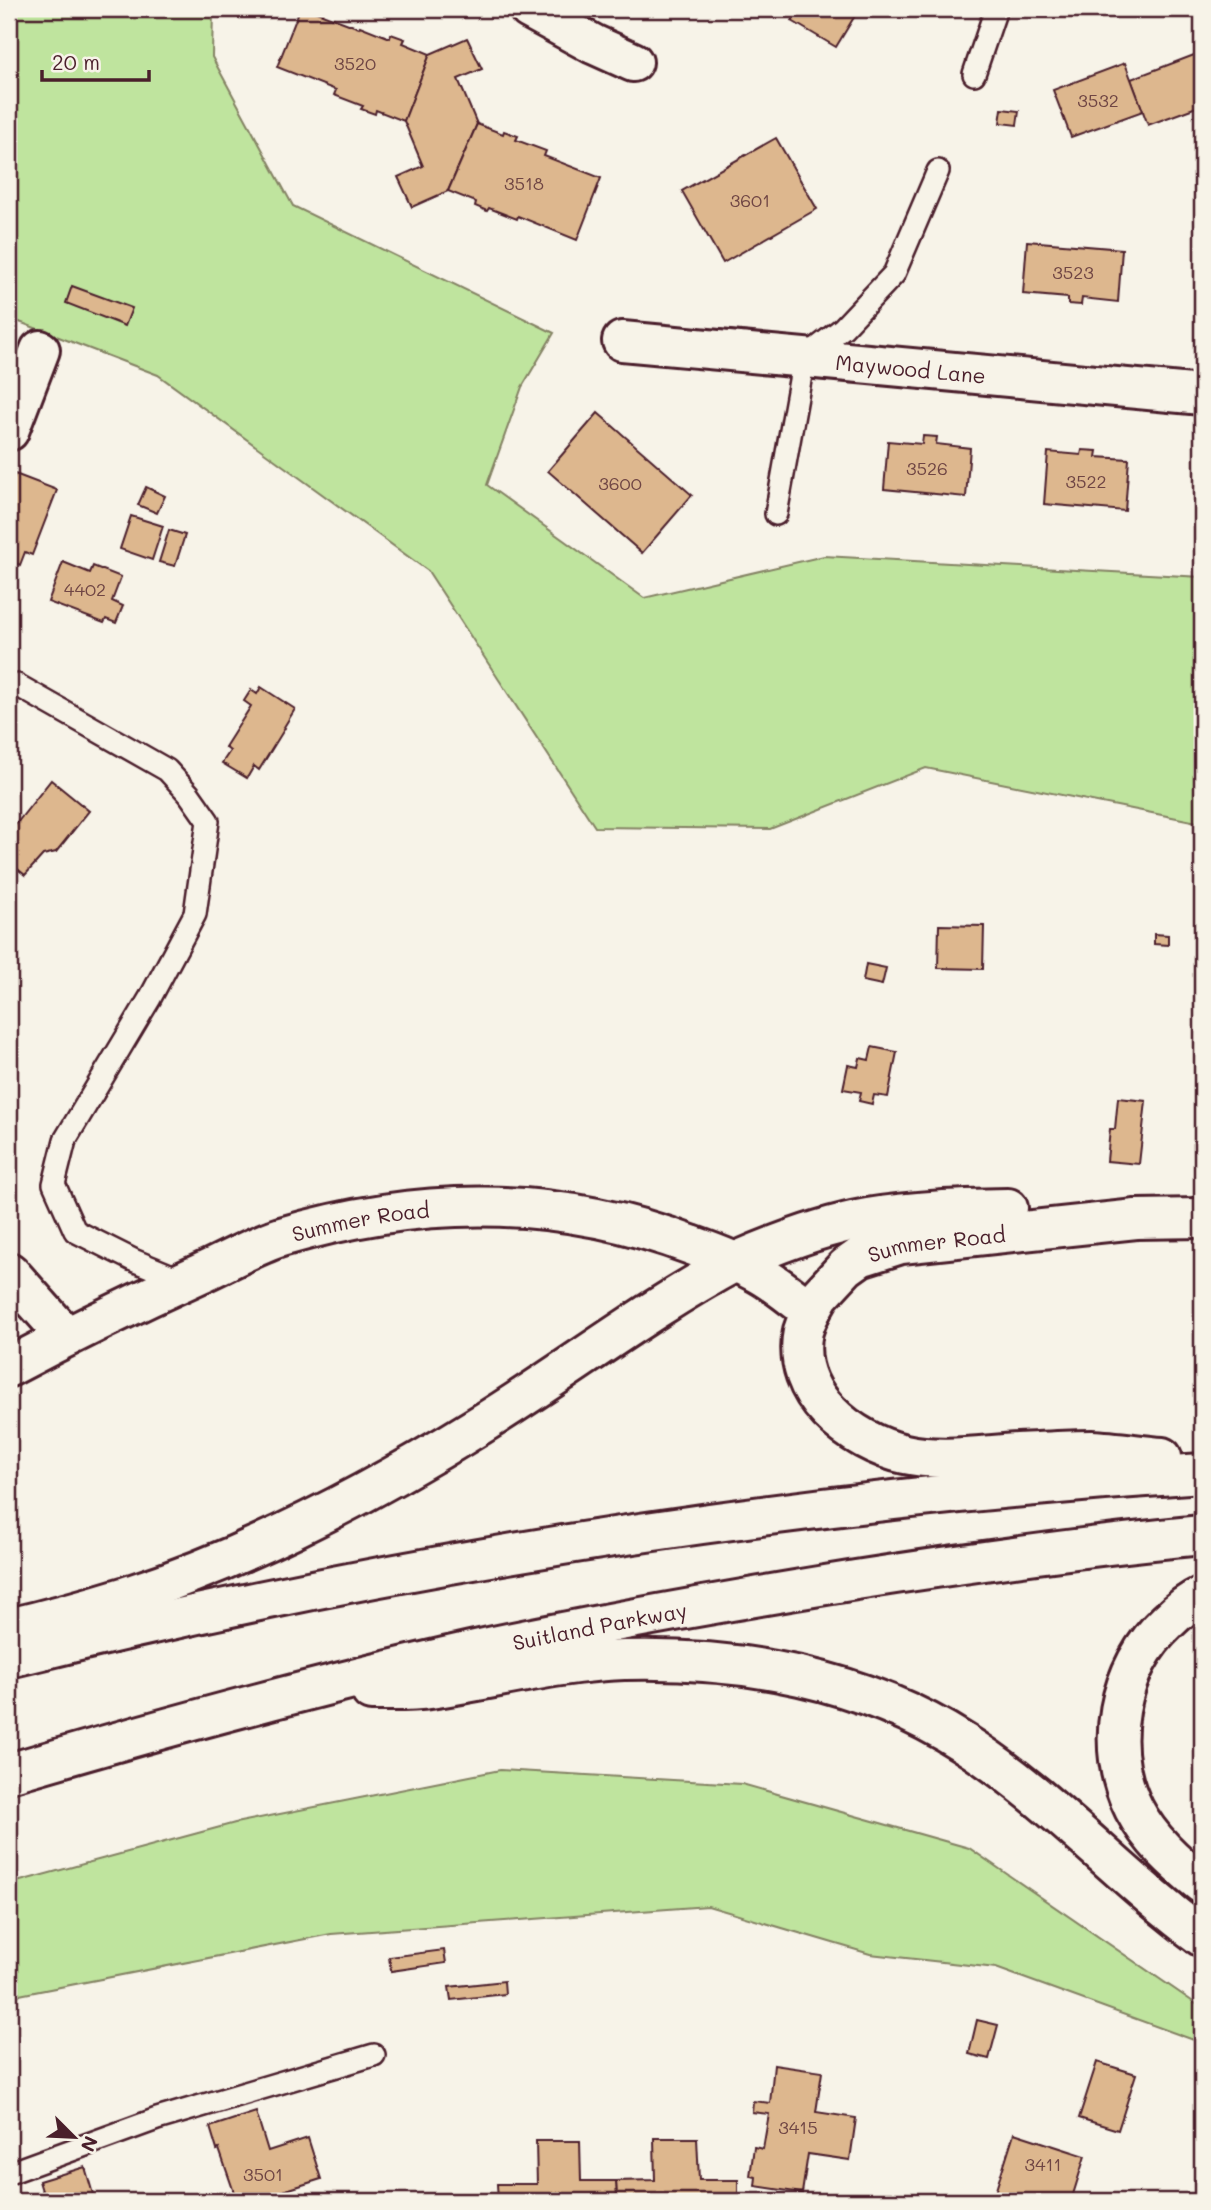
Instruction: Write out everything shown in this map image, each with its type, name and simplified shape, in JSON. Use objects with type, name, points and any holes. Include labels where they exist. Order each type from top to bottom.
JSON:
[{"type":"main road","points":[[529,9],[593,44],[633,62]]},
{"type":"main road","name":"Maywood Lane","points":[[622,341],[1202,395]]},
{"type":"main road","points":[[9,431],[40,350]]},
{"type":"main road","name":"Summer Road","points":[[9,1367],[66,1336],[278,1238],[355,1217],[456,1207],[523,1208],[605,1220],[653,1231],[735,1262],[761,1275],[811,1311],[820,1295],[846,1266],[879,1250],[926,1240],[1136,1219],[1202,1218]]},
{"type":"main road","name":"Summer Road","points":[[735,1262],[785,1241],[831,1227],[903,1213],[1028,1208],[1136,1219]]},
{"type":"main road","points":[[9,1628],[116,1599],[172,1579],[215,1563],[342,1505],[481,1425],[684,1291],[735,1262]]},
{"type":"main road","points":[[9,1272],[66,1336]]},
{"type":"main road","points":[[811,1311],[803,1331],[802,1350],[811,1387],[821,1403],[842,1424],[886,1449],[926,1457],[1093,1450],[1202,1461]]},
{"type":"main road","points":[[9,1658],[119,1630],[304,1591],[594,1539],[908,1497],[1202,1472]]},
{"type":"main road","name":"Suitland Parkway","points":[[9,1773],[195,1719],[472,1651],[675,1611],[991,1559],[1202,1535]]},
{"type":"main road","points":[[1202,1596],[1178,1612],[1160,1629],[1134,1665],[1120,1703],[1118,1746],[1126,1789],[1144,1826],[1170,1857],[1202,1884]]},
{"type":"main road","points":[[292,1694],[426,1690],[579,1664],[621,1660],[704,1661],[748,1665],[840,1686],[881,1701],[964,1742],[1050,1808],[1202,1937]]},
{"type":"lane","points":[[974,74],[996,9]]},
{"type":"lane","points":[[776,514],[804,358],[843,328],[894,274],[938,171]]},
{"type":"lane","points":[[18,685],[167,770],[189,794],[208,821],[195,914],[150,999],[65,1140],[54,1185],[75,1230],[133,1260],[184,1281]]},
{"type":"lane","points":[[9,2174],[156,2119],[374,2055]]},
{"type":"green space","points":[[9,9],[213,9],[212,57],[293,206],[554,333],[522,387],[487,485],[644,598],[824,556],[1202,577],[1202,823],[926,768],[770,829],[595,827],[428,571],[158,375],[9,318]]},
{"type":"green space","points":[[500,1770],[742,1784],[969,1848],[1202,2008],[1202,2043],[996,1968],[870,1954],[708,1906],[331,1934],[9,1997],[9,1884],[235,1823]]},
{"type":"building","points":[[300,9],[309,9],[390,38],[391,34],[405,39],[403,43],[430,54],[404,121],[376,110],[375,114],[361,109],[363,106],[334,95],[336,90],[277,67]]},
{"type":"building","points":[[799,9],[859,9],[836,47],[792,21]]},
{"type":"building","points":[[467,38],[482,69],[458,79],[477,124],[448,191],[412,207],[398,177],[423,166],[404,121],[430,54]]},
{"type":"building","points":[[1202,52],[1202,105],[1148,125],[1131,79]]},
{"type":"building","points":[[1125,63],[1143,111],[1071,137],[1053,90]]},
{"type":"building","points":[[1002,109],[1019,111],[1017,125],[1000,123]]},
{"type":"building","points":[[477,124],[503,134],[504,131],[518,136],[516,140],[546,151],[544,156],[601,178],[577,240],[518,216],[517,219],[489,208],[487,211],[475,206],[476,202],[448,191]]},
{"type":"building","points":[[776,138],[817,209],[723,263],[682,191]]},
{"type":"building","points":[[1027,241],[1122,249],[1118,302],[1082,298],[1081,305],[1068,304],[1068,298],[1023,294]]},
{"type":"building","points":[[72,286],[132,308],[125,326],[66,303]]},
{"type":"building","points":[[598,413],[692,495],[642,553],[548,471]]},
{"type":"building","points":[[923,436],[937,437],[936,444],[970,448],[966,497],[884,489],[888,441],[922,444]]},
{"type":"building","points":[[1082,450],[1097,451],[1096,457],[1129,459],[1125,511],[1044,504],[1048,452],[1081,455]]},
{"type":"building","points":[[15,474],[57,490],[32,555],[25,552],[20,565],[9,560],[9,490]]},
{"type":"building","points":[[146,487],[165,496],[157,513],[138,505]]},
{"type":"building","points":[[131,516],[163,526],[152,560],[120,549]]},
{"type":"building","points":[[169,530],[185,535],[175,566],[159,562]]},
{"type":"building","points":[[63,562],[90,573],[93,566],[121,577],[112,601],[123,606],[116,623],[106,619],[104,623],[48,602]]},
{"type":"building","points":[[261,687],[295,709],[259,770],[254,766],[247,778],[222,763],[230,751],[225,747],[251,706],[244,701],[251,690],[257,694]]},
{"type":"building","points":[[51,780],[89,811],[56,852],[43,855],[25,875],[9,862],[9,833]]},
{"type":"building","points":[[939,925],[984,926],[983,969],[938,968]]},
{"type":"building","points":[[1154,934],[1168,935],[1168,945],[1154,944]]},
{"type":"building","points":[[866,964],[886,968],[882,985],[863,981]]},
{"type":"building","points":[[872,1047],[897,1052],[888,1097],[874,1095],[872,1104],[859,1101],[861,1092],[843,1089],[848,1065],[858,1067],[860,1058],[869,1060]]},
{"type":"building","points":[[1118,1098],[1146,1101],[1139,1164],[1107,1161],[1110,1129],[1115,1129]]},
{"type":"building","points":[[444,1950],[446,1963],[391,1971],[389,1957]]},
{"type":"building","points":[[504,1981],[505,1994],[451,2000],[449,1987]]},
{"type":"building","points":[[977,2020],[998,2025],[989,2059],[969,2054]]},
{"type":"building","points":[[1097,2062],[1136,2074],[1118,2130],[1079,2118]]},
{"type":"building","points":[[774,2065],[822,2072],[816,2112],[856,2118],[850,2160],[808,2154],[802,2193],[755,2186],[756,2177],[750,2176],[754,2147],[763,2149],[769,2114],[752,2112],[753,2101],[770,2103]]},
{"type":"building","points":[[256,2112],[268,2151],[308,2138],[321,2179],[280,2192],[283,2201],[237,2201],[210,2127]]},
{"type":"building","points":[[1014,2133],[1085,2156],[1071,2201],[993,2199]]},
{"type":"building","points":[[654,2138],[697,2138],[699,2180],[738,2180],[738,2201],[617,2201],[616,2181],[655,2180]]},
{"type":"building","points":[[536,2141],[580,2141],[581,2181],[616,2181],[617,2201],[498,2201],[497,2184],[537,2184]]},
{"type":"building","points":[[85,2167],[95,2201],[45,2201],[39,2181]]}]
